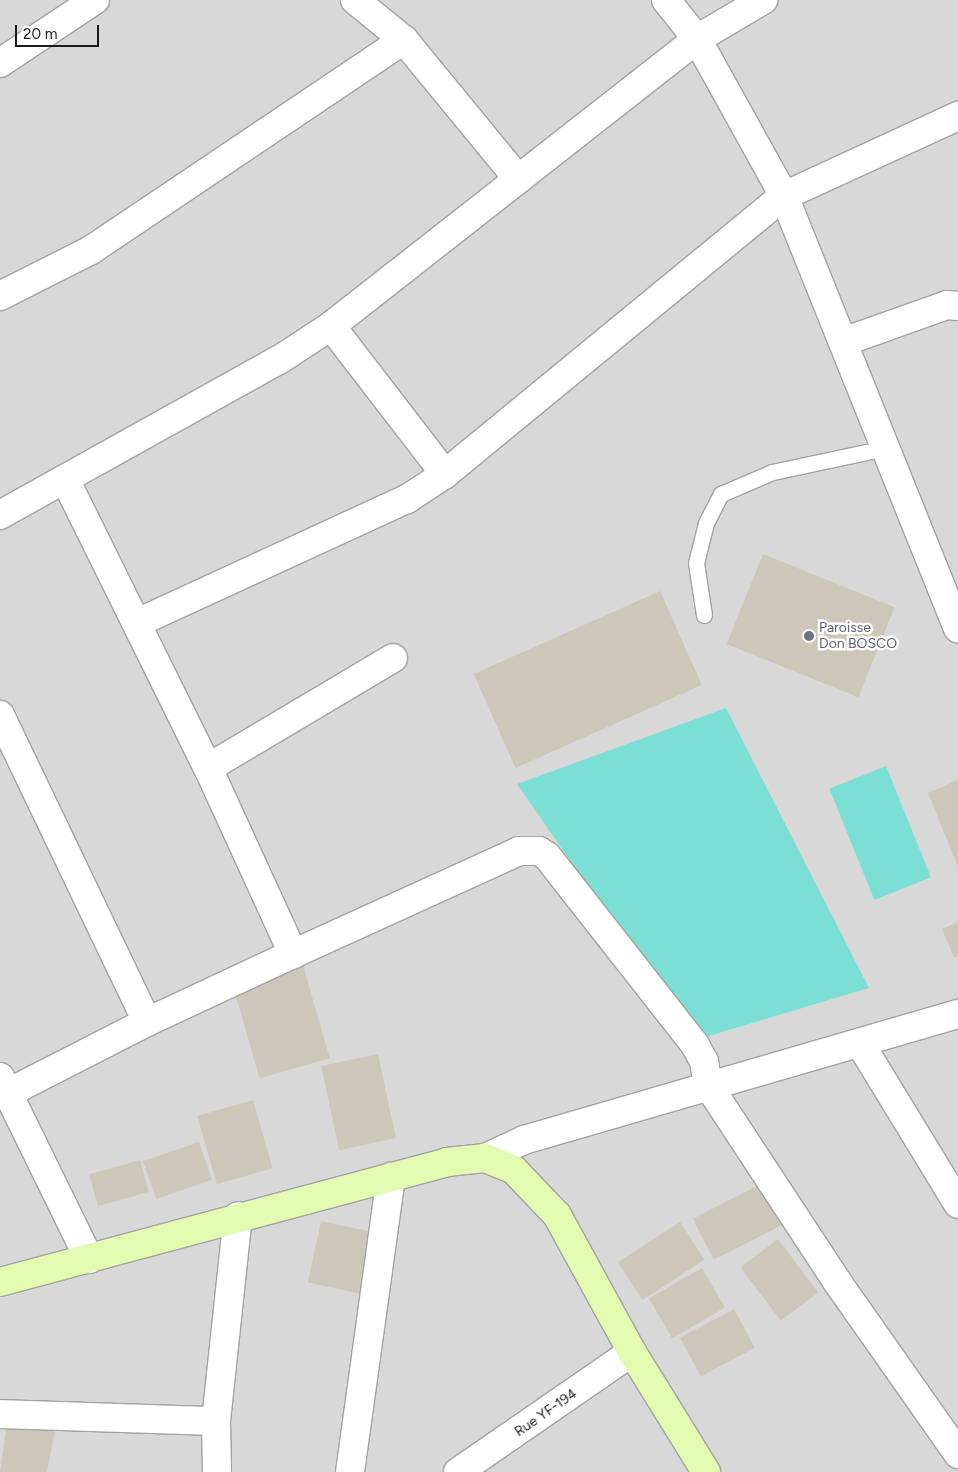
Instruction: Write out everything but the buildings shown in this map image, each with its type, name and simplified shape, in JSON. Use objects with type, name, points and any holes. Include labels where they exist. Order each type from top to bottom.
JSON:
[{"type":"street","points":[[0,63],[95,0]]},
{"type":"street","points":[[355,0],[404,40],[518,179]]},
{"type":"street","points":[[666,0],[697,39],[784,196],[958,628]]},
{"type":"street","points":[[0,515],[279,360],[331,326],[697,39],[763,0]]},
{"type":"street","points":[[0,296],[91,250],[404,40]]},
{"type":"street","points":[[137,623],[384,510],[445,474],[784,196],[958,116]]},
{"type":"street","points":[[842,342],[947,305],[958,306]]},
{"type":"street","points":[[331,326],[445,474]]},
{"type":"street","points":[[65,479],[208,768],[293,954]]},
{"type":"street","points":[[208,768],[393,658]]},
{"type":"street","points":[[0,714],[147,1022]]},
{"type":"street","points":[[89,1259],[4,1085],[147,1022],[519,852],[539,852],[548,856],[695,1045],[704,1061],[708,1085],[838,1283],[958,1454]]},
{"type":"street","points":[[0,1282],[89,1259],[238,1216],[447,1162],[485,1158],[524,1140],[708,1085],[862,1045],[958,1014]]},
{"type":"street","points":[[862,1045],[958,1204]]},
{"type":"street","points":[[485,1158],[514,1170],[557,1215],[632,1352],[706,1472]]},
{"type":"street","points":[[350,1472],[391,1177]]},
{"type":"street","points":[[217,1472],[216,1421],[238,1216]]},
{"type":"street","name":"Rue YF-194","points":[[458,1472],[486,1466],[632,1352]]},
{"type":"street","points":[[0,1414],[216,1421]]},
{"type":"lane","points":[[704,615],[696,563],[706,523],[721,494],[772,472],[885,448]]},
{"type":"shaded area","points":[[0,0],[958,0],[958,1472],[0,1472]]},
{"type":"shaded area","points":[[726,708],[869,988],[695,1040],[517,784]]},
{"type":"shaded area","points":[[886,766],[931,877],[874,900],[829,789]]},
{"type":"place","name":"Paroisse Don BOSCO","points":[[809,636]]}]
